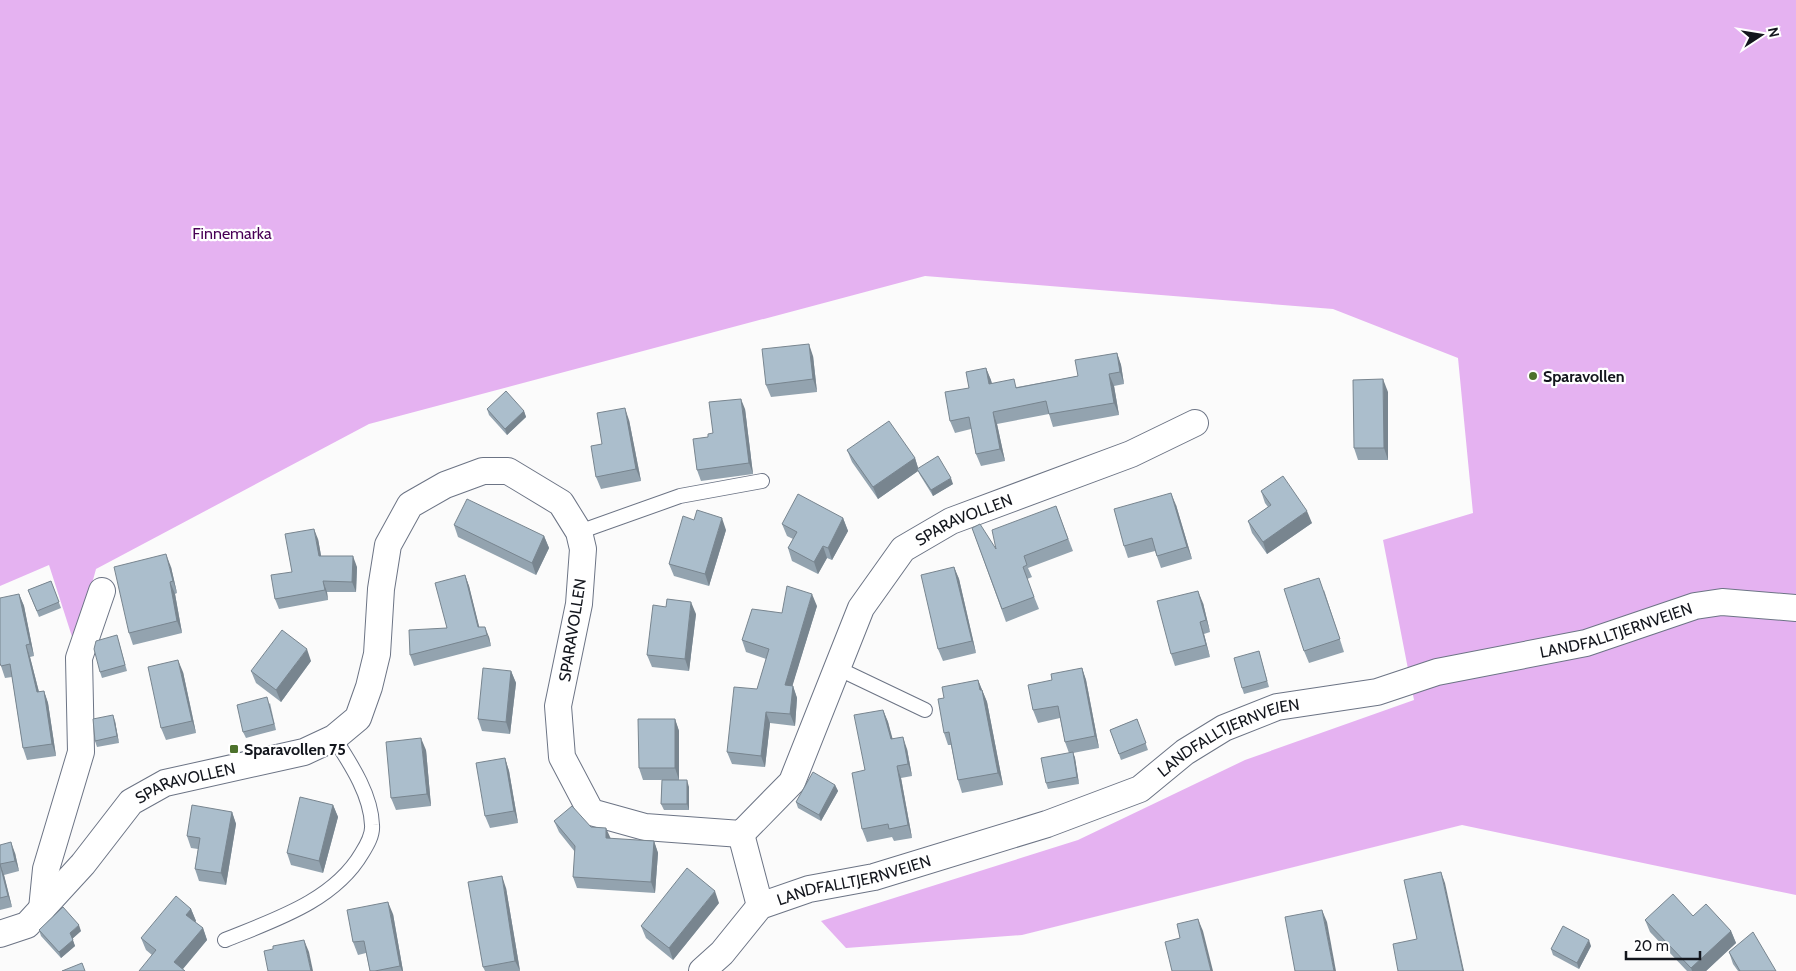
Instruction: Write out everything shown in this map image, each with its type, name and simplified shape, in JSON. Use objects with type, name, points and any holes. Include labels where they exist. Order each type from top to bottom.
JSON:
[{"type":"street","name":"SPARAVOLLEN","points":[[0,934],[27,926],[83,864],[131,802],[139,797],[165,783],[304,752],[334,738],[358,718],[369,687],[377,654],[381,589],[388,545],[410,505],[445,484],[483,471],[508,471],[561,503],[579,532],[583,549],[579,604],[558,706],[562,757],[591,812],[645,827],[742,834],[792,782],[860,608],[904,548],[951,521],[1131,454],[1195,423]]},
{"type":"street","points":[[42,909],[46,869],[81,752],[79,658],[102,591]]},
{"type":"street","name":"LANDFALLTJERNVEIEN","points":[[702,971],[722,953],[760,906],[809,889],[874,877],[1038,827],[1140,789],[1185,752],[1224,728],[1277,708],[1377,692],[1436,672],[1586,643],[1695,606],[1722,602],[1796,608]]},
{"type":"street","points":[[742,834],[760,906]]},
{"type":"lane","points":[[579,532],[680,496],[762,481]]},
{"type":"lane","points":[[837,668],[925,710]]},
{"type":"lane","points":[[225,940],[278,919],[327,891],[346,876],[367,844],[372,826],[370,810],[359,779],[334,738]]},
{"type":"green space","name":"Finnemarka","points":[[0,0],[1796,0],[1796,895],[1462,825],[1022,935],[846,948],[821,921],[1078,840],[1245,760],[1414,700],[1383,540],[1473,513],[1458,358],[1333,309],[925,276],[369,424],[96,569],[75,646],[49,565],[0,586]]},
{"type":"building","points":[[809,344],[813,379],[766,385],[762,349]]},
{"type":"building","points":[[1117,353],[1120,372],[1109,374],[1114,403],[1049,414],[1046,401],[993,412],[1000,449],[976,454],[969,417],[950,421],[945,392],[969,388],[966,372],[986,368],[989,384],[1014,379],[1016,388],[1078,376],[1075,360]]},
{"type":"building","points":[[1383,379],[1384,448],[1354,448],[1353,380]]},
{"type":"building","points":[[506,391],[524,411],[505,429],[487,409]]},
{"type":"building","points":[[741,399],[749,463],[697,470],[693,439],[708,437],[708,434],[713,433],[709,402]]},
{"type":"building","points":[[625,408],[636,469],[596,477],[591,446],[602,444],[597,413]]},
{"type":"building","points":[[889,421],[915,458],[873,487],[847,450]]},
{"type":"building","points":[[938,456],[951,478],[931,490],[917,469]]},
{"type":"building","points":[[1283,476],[1307,511],[1263,542],[1248,521],[1271,505],[1261,491]]},
{"type":"building","points":[[1171,493],[1187,547],[1157,556],[1152,538],[1124,546],[1114,509]]},
{"type":"building","points":[[798,494],[843,518],[828,548],[823,546],[814,562],[788,548],[797,532],[782,524]]},
{"type":"building","points":[[467,499],[544,536],[532,563],[454,525]]},
{"type":"building","points":[[1056,506],[1068,539],[1024,556],[1027,565],[1023,567],[1034,597],[1002,609],[972,528],[980,524],[996,549],[992,530]]},
{"type":"building","points":[[697,510],[722,518],[705,574],[669,564],[683,516],[694,520]]},
{"type":"building","points":[[314,529],[319,556],[353,556],[352,582],[323,581],[325,590],[275,599],[271,575],[292,572],[285,534]]},
{"type":"building","points":[[166,554],[173,581],[170,582],[177,621],[129,633],[114,567]]},
{"type":"building","points":[[954,567],[972,641],[938,649],[921,575]]},
{"type":"building","points":[[465,575],[478,627],[485,627],[487,635],[410,655],[409,630],[447,628],[435,583]]},
{"type":"building","points":[[1319,578],[1340,639],[1304,651],[1284,589]]},
{"type":"building","points":[[51,581],[59,602],[37,611],[28,590]]},
{"type":"building","points":[[787,586],[812,594],[785,685],[793,686],[790,714],[766,712],[761,756],[727,752],[734,687],[757,689],[769,649],[742,640],[752,609],[782,613]]},
{"type":"building","points":[[1198,591],[1206,620],[1200,622],[1206,645],[1171,654],[1157,601]]},
{"type":"building","points":[[19,594],[30,644],[26,645],[37,692],[44,691],[52,744],[23,748],[10,664],[1,666],[0,663],[0,598]]},
{"type":"building","points":[[667,599],[691,602],[685,659],[647,655],[653,605],[666,607]]},
{"type":"building","points":[[282,630],[307,649],[276,690],[251,671]]},
{"type":"building","points":[[117,635],[125,665],[100,672],[94,649],[96,641]]},
{"type":"building","points":[[1259,651],[1267,681],[1242,688],[1234,658]]},
{"type":"building","points":[[178,660],[192,721],[161,728],[148,667]]},
{"type":"building","points":[[483,668],[511,671],[506,722],[478,719]]},
{"type":"building","points":[[1082,668],[1095,736],[1065,742],[1058,706],[1033,710],[1028,685],[1052,680],[1051,674]]},
{"type":"building","points":[[978,680],[980,690],[982,690],[998,773],[958,780],[949,732],[944,733],[938,699],[944,698],[942,687]]},
{"type":"building","points":[[267,697],[274,724],[243,732],[237,705]]},
{"type":"building","points":[[883,710],[891,739],[903,737],[908,764],[897,766],[908,825],[889,829],[888,824],[862,829],[852,773],[865,770],[854,715]]},
{"type":"building","points":[[113,715],[117,736],[95,741],[93,719]]},
{"type":"building","points":[[638,719],[675,719],[675,768],[639,768]]},
{"type":"building","points":[[1137,719],[1146,743],[1119,754],[1110,730]]},
{"type":"building","points":[[421,738],[427,794],[391,798],[386,742]]},
{"type":"building","points":[[1073,752],[1077,777],[1046,783],[1041,758]]},
{"type":"building","points":[[505,758],[514,811],[485,816],[476,763]]},
{"type":"building","points":[[813,772],[835,785],[819,815],[796,802]]},
{"type":"building","points":[[662,780],[687,780],[687,804],[661,804]]},
{"type":"building","points":[[300,797],[333,805],[319,861],[287,853]]},
{"type":"building","points":[[192,805],[232,812],[221,873],[195,869],[200,838],[187,836]]},
{"type":"building","points":[[572,806],[591,827],[606,828],[606,838],[654,841],[651,882],[573,877],[575,846],[554,821]]},
{"type":"building","points":[[11,842],[15,861],[0,864],[0,845]]},
{"type":"building","points":[[0,864],[8,896],[0,898]]},
{"type":"building","points":[[687,868],[715,891],[669,948],[641,926]]},
{"type":"building","points":[[1441,872],[1463,971],[1398,971],[1393,944],[1417,939],[1404,880]]},
{"type":"building","points":[[502,876],[515,961],[483,967],[468,882]]},
{"type":"building","points":[[1673,894],[1693,916],[1706,904],[1731,931],[1691,968],[1645,920]]},
{"type":"building","points":[[176,896],[191,909],[186,915],[203,928],[174,962],[185,971],[139,971],[156,950],[141,938]]},
{"type":"building","points":[[388,902],[400,966],[370,971],[364,941],[353,942],[347,910]]},
{"type":"building","points":[[63,907],[79,925],[70,933],[73,940],[59,952],[39,930]]},
{"type":"building","points":[[1322,910],[1334,971],[1295,971],[1285,917]]},
{"type":"building","points":[[1198,919],[1211,971],[1172,971],[1165,942],[1180,938],[1177,924]]},
{"type":"building","points":[[1563,926],[1589,940],[1577,963],[1551,949]]},
{"type":"building","points":[[1753,932],[1776,971],[1740,971],[1729,952]]},
{"type":"building","points":[[304,940],[311,971],[268,971],[264,951],[273,949],[273,946]]},
{"type":"building","points":[[82,963],[85,971],[62,971]]},
{"type":"place","name":"Sparavollen","points":[[1533,376]]},
{"type":"place","name":"Sparavollen 75","points":[[234,749]]}]
